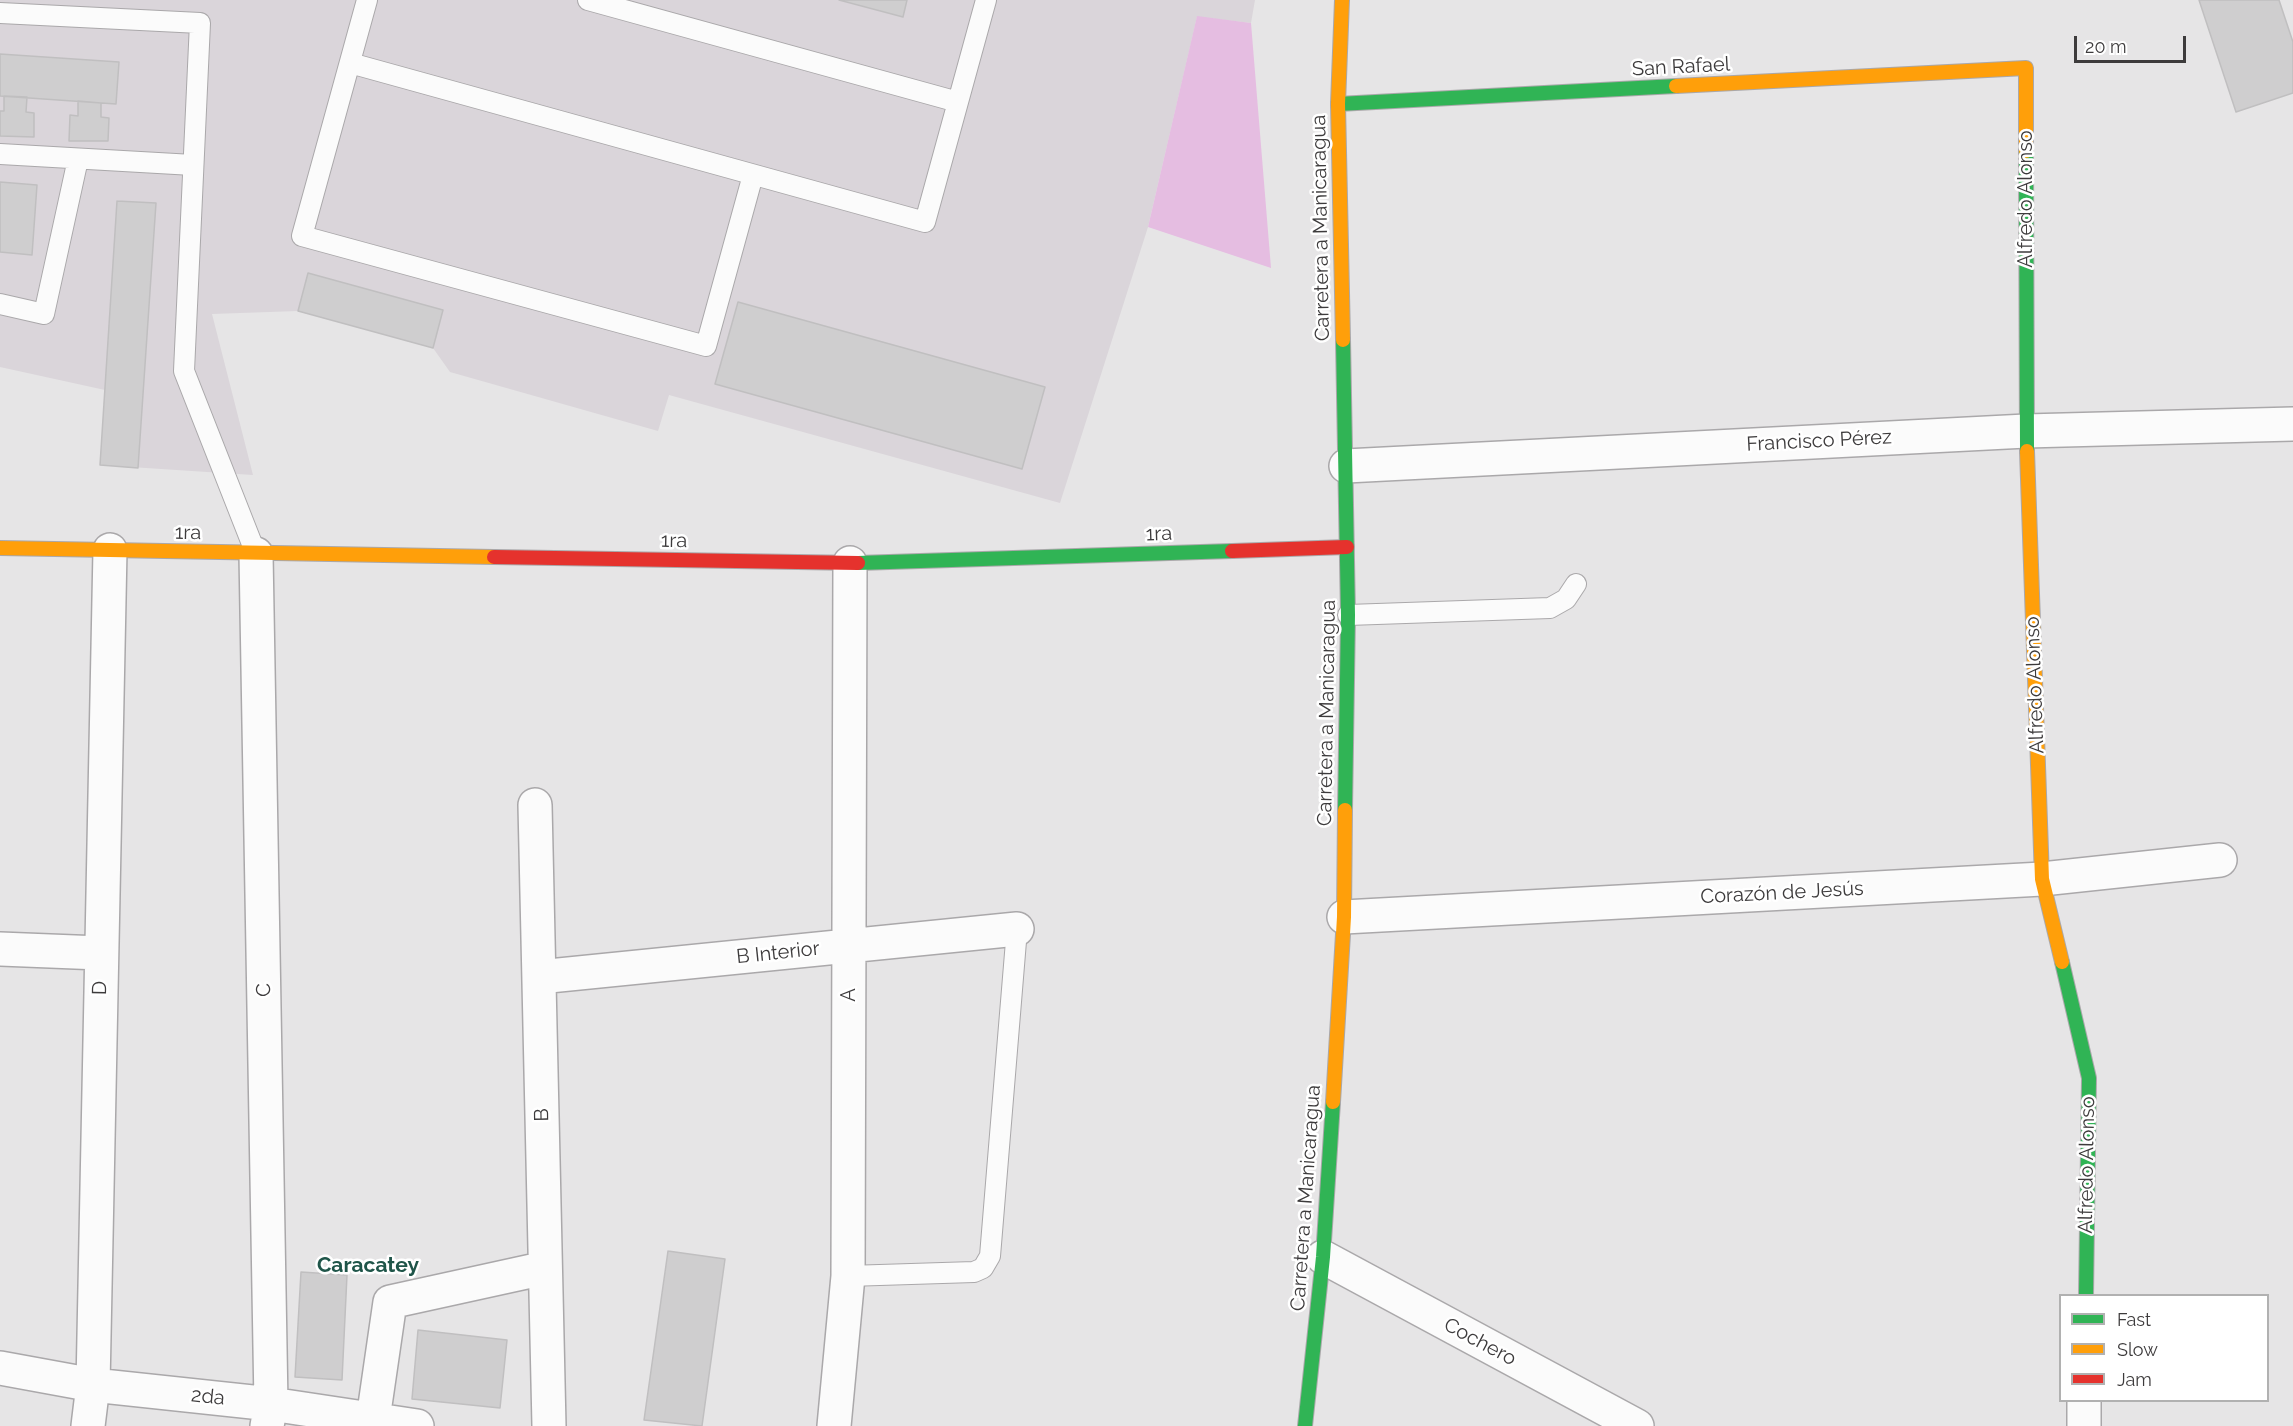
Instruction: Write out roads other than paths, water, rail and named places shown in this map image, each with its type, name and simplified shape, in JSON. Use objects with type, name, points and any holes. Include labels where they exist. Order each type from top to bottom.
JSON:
[{"type":"street","name":"Carretera a Manicaragua","points":[[1305,1426],[1323,1257],[1344,917],[1348,615],[1338,104],[1342,0]]},
{"type":"street","name":"San Rafael","points":[[1338,104],[2026,68]]},
{"type":"street","name":"Alfredo Alonso","points":[[2026,68],[2026,431],[2042,879],[2089,1078],[2086,1294]]},
{"type":"street","name":"Francisco Pérez","points":[[1346,466],[2026,431],[2293,424]]},
{"type":"street","name":"1ra","points":[[0,548],[850,563],[1347,547]]},
{"type":"street","name":"D","points":[[88,1426],[93,1385],[110,550]]},
{"type":"street","name":"C","points":[[256,554],[269,1415]]},
{"type":"street","name":"A","points":[[834,1426],[848,1276],[850,563]]},
{"type":"street","name":"B","points":[[535,805],[549,1426]]},
{"type":"street","name":"Corazón de Jesús","points":[[1344,917],[2042,879],[2220,860]]},
{"type":"street","name":"B Interior","points":[[539,977],[1017,929]]},
{"type":"street","points":[[0,949],[100,953]]},
{"type":"street","name":"Cochero","points":[[1323,1257],[1637,1426]]},
{"type":"street","points":[[374,1419],[390,1302],[545,1268]]},
{"type":"street","name":"2da","points":[[0,1368],[269,1415],[374,1419],[417,1426]]},
{"type":"street","points":[[2084,1402],[2084,1426]]},
{"type":"lane","points":[[367,0],[303,236],[706,346],[753,175]]},
{"type":"lane","points":[[588,0],[958,102]]},
{"type":"lane","points":[[350,63],[924,222],[986,0]]},
{"type":"lane","points":[[0,13],[200,23],[184,370],[256,554]]},
{"type":"lane","points":[[0,154],[193,165]]},
{"type":"lane","points":[[0,304],[44,314],[78,159]]},
{"type":"lane","points":[[1348,615],[1550,608],[1566,599],[1576,584]]},
{"type":"lane","points":[[848,1276],[974,1272],[983,1268],[990,1256],[1017,929]]},
{"type":"district","name":"Caracatey","points":[[368,1266]]}]
